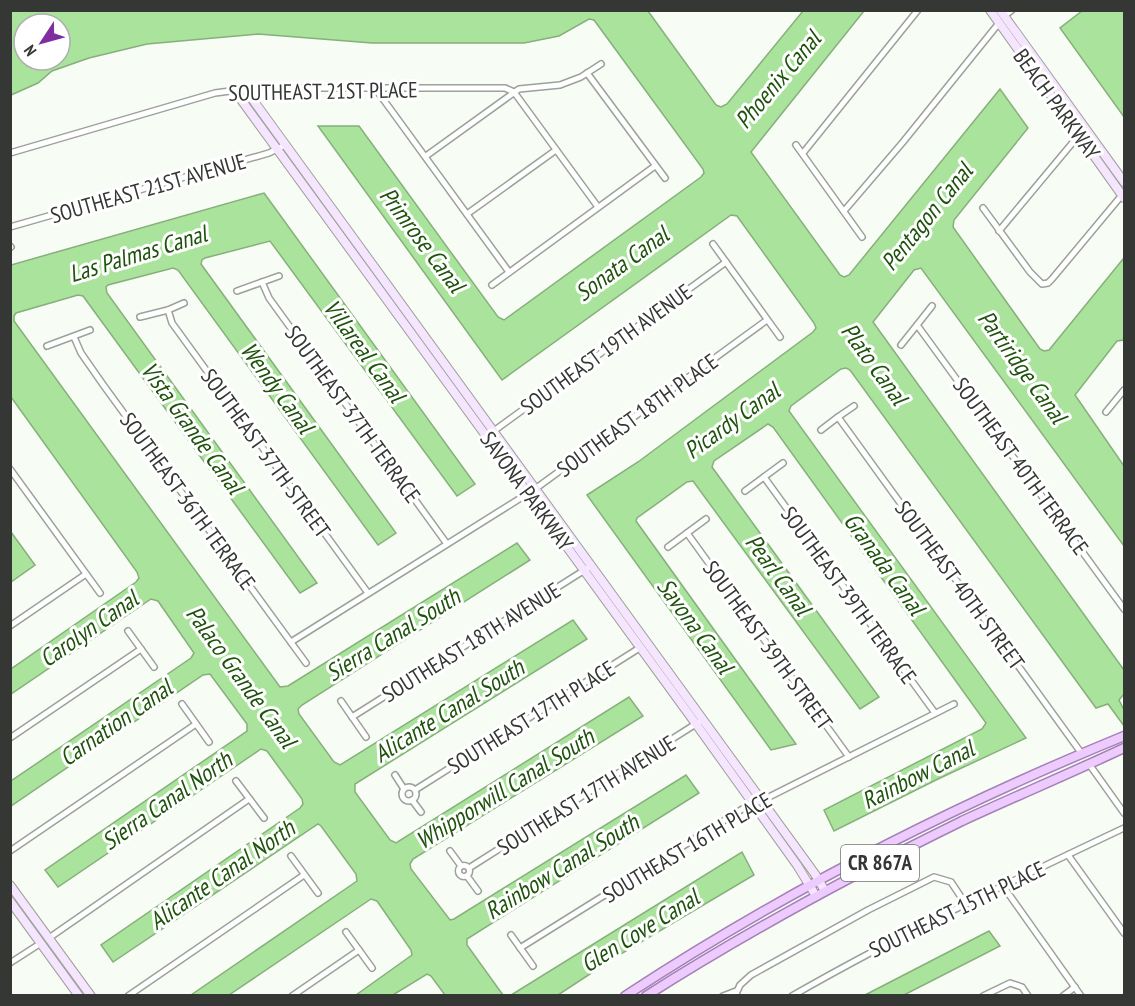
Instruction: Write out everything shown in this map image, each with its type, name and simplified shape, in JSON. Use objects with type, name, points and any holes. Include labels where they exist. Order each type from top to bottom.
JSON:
[{"type":"main road","name":"CR 867A","points":[[625,996],[727,932],[810,885],[913,832],[1082,753],[1125,736]]},
{"type":"main road","points":[[1089,764],[1098,747]]},
{"type":"main road","name":"CR 867A","points":[[646,996],[771,920],[825,891],[962,822],[1125,748]]},
{"type":"main road","points":[[1074,770],[1080,762],[1082,753]]},
{"type":"street","points":[[802,153],[918,10]]},
{"type":"street","name":"BEACH PARKWAY","points":[[990,10],[1001,17],[1083,132],[1124,195]]},
{"type":"street","points":[[844,211],[903,142],[1001,17],[1012,10]]},
{"type":"street","name":"SOUTHEAST 21ST PLACE","points":[[10,153],[215,93],[234,90],[505,88],[514,92],[523,88],[560,85],[588,73],[601,64]]},
{"type":"street","points":[[588,73],[665,178]]},
{"type":"street","points":[[375,88],[509,272]]},
{"type":"street","name":"SAVONA PARKWAY","points":[[245,89],[281,148]]},
{"type":"street","name":"SAVONA PARKWAY","points":[[234,90],[281,148],[699,722],[761,801],[825,891]]},
{"type":"street","points":[[426,156],[514,92],[598,207]]},
{"type":"street","points":[[999,231],[1083,132]]},
{"type":"street","name":"BEACH PARKWAY","points":[[1083,132],[1125,182]]},
{"type":"street","points":[[796,145],[862,237]]},
{"type":"street","name":"SOUTHEAST 21ST AVENUE","points":[[10,227],[281,148]]},
{"type":"street","points":[[467,214],[556,150]]},
{"type":"street","points":[[492,285],[655,166]]},
{"type":"street","points":[[983,208],[1042,285],[1052,279],[1124,195]]},
{"type":"street","points":[[713,244],[780,337]]},
{"type":"street","name":"SOUTHEAST 19TH AVENUE","points":[[490,433],[726,262]]},
{"type":"street","points":[[237,291],[279,276]]},
{"type":"street","name":"SOUTHEAST 37TH TERRACE","points":[[262,282],[269,298],[447,544]]},
{"type":"street","points":[[140,317],[168,310],[184,303]]},
{"type":"street","points":[[901,345],[932,306]]},
{"type":"street","name":"SOUTHEAST 37TH STREET","points":[[168,310],[172,323],[368,593]]},
{"type":"street","name":"SOUTHEAST 18TH PLACE","points":[[291,642],[531,491],[767,320]]},
{"type":"street","name":"SOUTHEAST 40TH TERRACE","points":[[917,325],[1125,609]]},
{"type":"street","points":[[47,346],[90,330]]},
{"type":"street","name":"SOUTHEAST 36TH TERRACE","points":[[74,337],[81,353],[104,386],[306,663]]},
{"type":"street","points":[[1106,412],[1125,390]]},
{"type":"street","points":[[1119,397],[1125,404]]},
{"type":"street","points":[[821,430],[854,406]]},
{"type":"street","name":"SOUTHEAST 40TH STREET","points":[[838,417],[1082,753]]},
{"type":"street","points":[[745,491],[783,463]]},
{"type":"street","points":[[10,470],[100,593]]},
{"type":"street","name":"SOUTHEAST 39TH TERRACE","points":[[764,477],[935,713]]},
{"type":"street","points":[[668,547],[706,519]]},
{"type":"street","name":"SOUTHEAST 39TH STREET","points":[[687,533],[849,757]]},
{"type":"street","name":"SOUTHEAST 18TH AVENUE","points":[[352,717],[587,568]]},
{"type":"street","points":[[10,626],[86,573]]},
{"type":"street","points":[[128,631],[154,667]]},
{"type":"street","name":"SOUTHEAST 17TH PLACE","points":[[415,790],[643,645]]},
{"type":"street","points":[[10,738],[141,649]]},
{"type":"street","points":[[341,701],[366,737]]},
{"type":"street","name":"SOUTHEAST 16TH PLACE","points":[[520,948],[752,803],[761,801],[954,704]]},
{"type":"street","points":[[182,705],[209,742]]},
{"type":"street","name":"SAVONA PARKWAY","points":[[699,722],[816,896]]},
{"type":"street","name":"SOUTHEAST 17TH AVENUE","points":[[469,868],[699,722]]},
{"type":"street","points":[[10,851],[196,724]]},
{"type":"street","points":[[1089,764],[1125,813]]},
{"type":"street","points":[[395,775],[404,789],[403,797],[408,801],[412,800]]},
{"type":"street","points":[[236,781],[264,818]]},
{"type":"street","points":[[404,789],[410,787],[415,790],[416,794],[412,800]]},
{"type":"street","points":[[10,963],[249,799]]},
{"type":"street","points":[[412,800],[421,812]]},
{"type":"street","name":"SOUTHEAST 15TH PLACE","points":[[792,996],[869,952],[965,903],[1125,828]]},
{"type":"street","points":[[450,851],[461,866],[469,868],[467,876]]},
{"type":"street","points":[[1068,855],[1125,933]]},
{"type":"street","points":[[291,856],[318,893]]},
{"type":"street","points":[[461,866],[460,874],[467,876],[478,891]]},
{"type":"street","points":[[128,996],[304,874]]},
{"type":"street","points":[[723,996],[735,993],[751,975],[868,910],[934,877],[951,882],[965,903]]},
{"type":"street","points":[[10,885],[91,996]]},
{"type":"street","points":[[1003,886],[1081,996]]},
{"type":"street","points":[[10,901],[79,996]]},
{"type":"street","points":[[346,932],[372,968]]},
{"type":"street","points":[[511,935],[533,966]]},
{"type":"street","points":[[292,996],[359,950]]},
{"type":"street","points":[[982,996],[1010,983],[1017,984],[1029,996]]},
{"type":"street","points":[[1063,996],[1075,987]]},
{"type":"water","points":[[10,11],[648,11],[716,105],[721,107],[727,104],[803,11],[864,11],[751,152],[840,275],[844,277],[849,275],[1000,89],[1028,128],[954,220],[953,227],[1040,349],[1044,351],[1049,350],[1123,259],[1124,340],[1117,341],[1075,395],[1124,466],[1124,546],[921,268],[914,270],[873,322],[1124,670],[1124,694],[1119,700],[1124,710],[1124,726],[1108,704],[1096,708],[850,370],[846,368],[841,369],[791,406],[789,411],[1026,738],[834,831],[824,810],[982,729],[986,723],[773,427],[768,424],[714,461],[712,467],[879,697],[860,709],[693,481],[687,482],[636,521],[796,744],[771,750],[587,495],[638,462],[816,328],[737,216],[731,215],[502,380],[318,126],[359,126],[498,317],[504,320],[704,173],[594,20],[589,19],[559,36],[524,43],[372,43],[258,34],[147,44],[72,64],[72,12],[12,12],[12,72],[51,72],[38,83],[11,95]]},
{"type":"water","points":[[1082,11],[1124,11],[1124,117],[1060,28]]},
{"type":"water","points":[[264,193],[475,484],[457,496],[270,241],[205,258],[201,264],[396,533],[378,545],[178,270],[173,268],[108,285],[107,293],[317,583],[300,593],[83,296],[78,295],[16,313],[14,321],[280,687],[288,686],[517,543],[530,560],[298,709],[299,714],[334,762],[340,765],[573,620],[587,639],[355,784],[355,792],[390,840],[396,843],[629,697],[643,716],[413,859],[410,864],[411,869],[450,920],[686,775],[699,793],[467,939],[467,945],[503,995],[445,995],[427,974],[393,995],[356,995],[412,955],[411,950],[377,901],[371,899],[229,995],[191,995],[357,881],[356,874],[318,824],[113,962],[101,945],[303,804],[302,799],[267,751],[261,749],[58,887],[45,870],[247,731],[247,724],[210,674],[203,675],[11,806],[11,781],[191,658],[194,653],[158,601],[151,599],[11,694],[11,669],[139,578],[137,572],[11,397],[11,265]]},
{"type":"water","points":[[11,532],[35,565],[10,582]]},
{"type":"water","name":"Glen Cove Canal","points":[[742,852],[754,875],[619,955],[558,995],[511,995]]},
{"type":"water","points":[[989,931],[1000,946],[904,995],[865,995]]},
{"type":"water label","name":"Phoenix Canal","points":[[778,80]]},
{"type":"water label","name":"Pentagon Canal","points":[[927,217]]},
{"type":"water label","name":"Primrose Canal","points":[[422,240]]},
{"type":"water label","name":"Las Palmas Canal","points":[[138,254]]},
{"type":"water label","name":"Sonata Canal","points":[[622,264]]},
{"type":"water label","name":"Villareal Canal","points":[[364,351]]},
{"type":"water label","name":"Plato Canal","points":[[874,364]]},
{"type":"water label","name":"Partiridge Canal","points":[[1022,367]]},
{"type":"water label","name":"Wendy Canal","points":[[277,388]]},
{"type":"water label","name":"Picardy Canal","points":[[732,421]]},
{"type":"water label","name":"Vista Grande Canal","points":[[192,428]]},
{"type":"water label","name":"Granada Canal","points":[[884,564]]},
{"type":"water label","name":"Pearl Canal","points":[[778,575]]},
{"type":"water label","name":"Savona Canal","points":[[695,626]]},
{"type":"water label","name":"Carolyn Canal","points":[[89,629]]},
{"type":"water label","name":"Sierra Canal South","points":[[393,635]]},
{"type":"water label","name":"Palaco Grande Canal","points":[[241,677]]},
{"type":"water label","name":"Alicante Canal South","points":[[449,711]]},
{"type":"water label","name":"Carnation Canal","points":[[116,723]]},
{"type":"water label","name":"Rainbow Canal","points":[[918,775]]},
{"type":"water label","name":"Whipporwill Canal South","points":[[505,789]]},
{"type":"water label","name":"Sierra Canal North","points":[[167,801]]},
{"type":"water label","name":"Rainbow Canal South","points":[[562,867]]},
{"type":"water label","name":"Alicante Canal North","points":[[222,875]]}]
